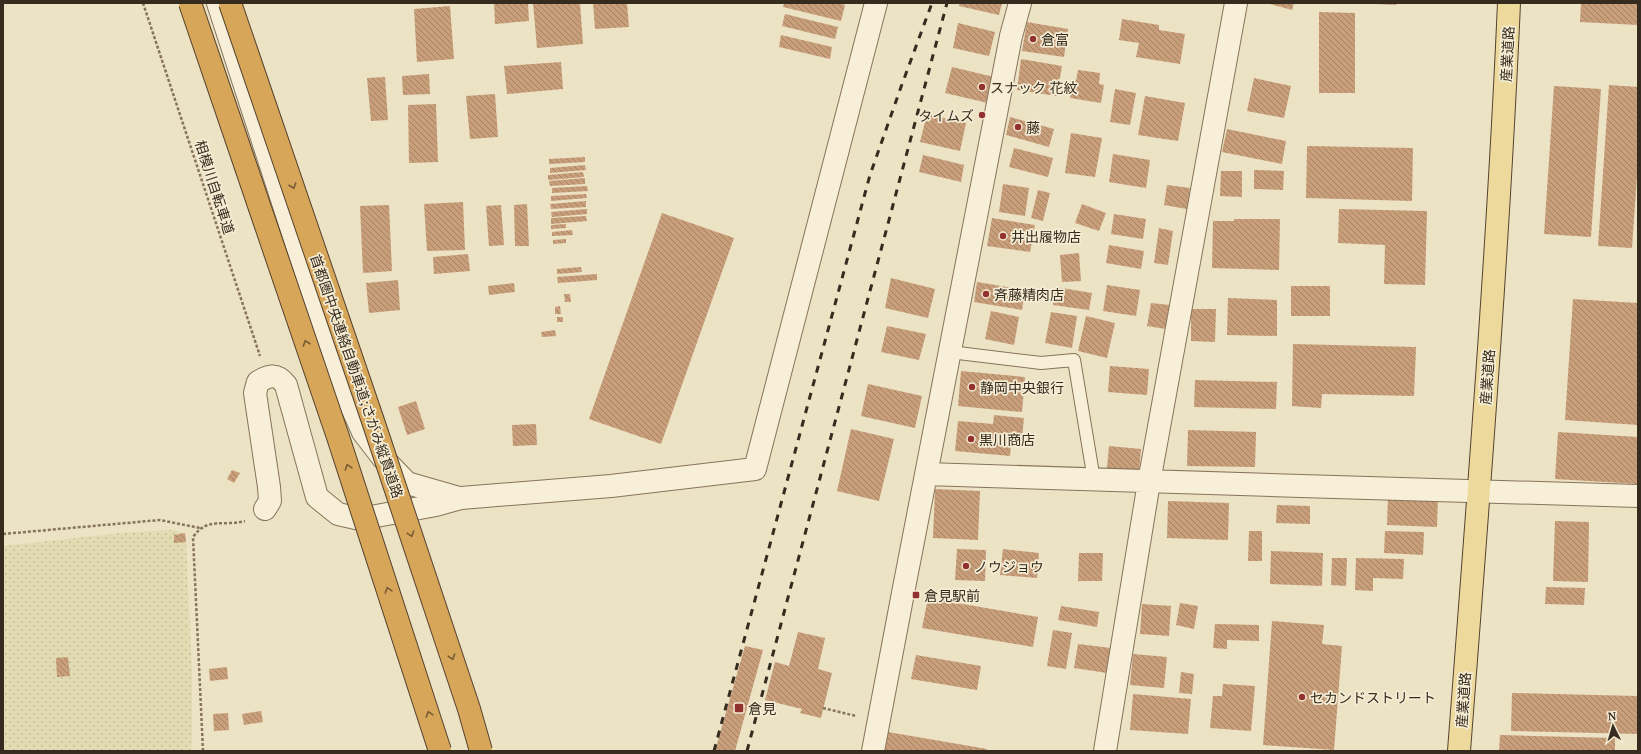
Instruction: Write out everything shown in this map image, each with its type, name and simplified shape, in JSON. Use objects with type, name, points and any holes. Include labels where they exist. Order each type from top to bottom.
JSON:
[{"type":"highway","points":[[190,3],[338,437],[440,751]]},
{"type":"highway","name":"首都圏中央連絡自動車道;さがみ縦貫道路","points":[[230,3],[373,421],[482,751]]},
{"type":"main road","name":"産業道路","points":[[1459,751],[1480,490],[1504,122],[1509,3]]},
{"type":"street","points":[[218,3],[344,390],[363,432],[383,458],[407,483],[461,498]]},
{"type":"street","points":[[265,509],[270,501],[255,393],[258,382],[267,377],[275,376],[282,379],[286,385],[317,497],[338,514],[360,519],[436,505],[461,498],[611,486],[755,469],[876,3]]},
{"type":"street","points":[[873,751],[1011,36],[1020,3]]},
{"type":"street","points":[[1105,751],[1149,482],[1236,3]]},
{"type":"street","points":[[926,474],[1638,496]]},
{"type":"lane","points":[[950,352],[1041,363],[1074,360],[1094,480]]},
{"type":"path","name":"相模川自転車道","points":[[144,3],[267,377]]},
{"type":"path","points":[[3,534],[160,520],[200,528],[211,524],[242,522],[257,518],[265,509]]},
{"type":"path","points":[[200,528],[193,537],[203,751]]},
{"type":"path","points":[[823,708],[857,716]]},
{"type":"shaded area","points":[[172,530],[185,533],[186,542],[192,673],[191,751],[3,751],[3,546],[120,533]]},
{"type":"building","points":[[494,3],[528,3],[529,21],[495,24]]},
{"type":"building","points":[[533,3],[580,3],[583,44],[537,48]]},
{"type":"building","points":[[593,3],[627,3],[629,27],[595,29]]},
{"type":"building","points":[[784,3],[838,3],[845,5],[841,21],[783,7]]},
{"type":"building","points":[[960,3],[1002,3],[999,15],[959,6]]},
{"type":"building","points":[[1266,3],[1294,3],[1292,10]]},
{"type":"building","points":[[1375,3],[1397,3],[1396,5]]},
{"type":"building","points":[[1581,3],[1638,3],[1638,25],[1580,22]]},
{"type":"building","points":[[450,6],[454,59],[417,62],[414,9]]},
{"type":"building","points":[[1319,12],[1355,13],[1355,93],[1319,93]]},
{"type":"building","points":[[785,14],[838,27],[835,39],[782,26]]},
{"type":"building","points":[[1122,19],[1159,25],[1159,30],[1185,34],[1180,64],[1136,57],[1139,43],[1119,40]]},
{"type":"building","points":[[1027,22],[1068,29],[1064,57],[1022,51]]},
{"type":"building","points":[[958,23],[995,32],[989,56],[953,48]]},
{"type":"building","points":[[781,35],[832,47],[830,59],[779,47]]},
{"type":"building","points":[[1021,59],[1062,66],[1057,96],[1017,90]]},
{"type":"building","points":[[561,62],[563,89],[507,94],[504,66]]},
{"type":"building","points":[[952,67],[994,77],[988,103],[945,93]]},
{"type":"building","points":[[1078,70],[1100,73],[1099,84],[1104,85],[1101,103],[1070,98],[1073,80],[1076,81]]},
{"type":"building","points":[[429,74],[430,94],[403,95],[402,76]]},
{"type":"building","points":[[385,77],[388,120],[371,121],[367,78]]},
{"type":"building","points":[[1254,78],[1291,86],[1284,118],[1247,111]]},
{"type":"building","points":[[1609,85],[1638,87],[1638,162],[1632,248],[1598,246]]},
{"type":"building","points":[[1554,86],[1601,89],[1591,237],[1544,234]]},
{"type":"building","points":[[1115,89],[1136,93],[1130,125],[1110,122]]},
{"type":"building","points":[[495,94],[498,137],[470,139],[466,96]]},
{"type":"building","points":[[1145,96],[1185,103],[1178,141],[1138,135]]},
{"type":"building","points":[[436,104],[438,162],[409,163],[408,105]]},
{"type":"building","points":[[927,114],[966,123],[960,151],[920,142]]},
{"type":"building","points":[[1010,117],[1054,129],[1049,147],[1006,135]]},
{"type":"building","points":[[1227,129],[1286,141],[1282,164],[1222,152]]},
{"type":"building","points":[[1071,133],[1102,138],[1095,177],[1065,173]]},
{"type":"building","points":[[1307,146],[1413,148],[1412,201],[1306,198]]},
{"type":"building","points":[[1014,148],[1053,158],[1048,177],[1009,167]]},
{"type":"building","points":[[1113,154],[1150,160],[1146,188],[1109,182]]},
{"type":"building","points":[[923,155],[964,165],[961,182],[919,172]]},
{"type":"building","points":[[585,157],[585,162],[549,164],[549,159]]},
{"type":"building","points":[[585,165],[586,170],[550,173],[550,168]]},
{"type":"building","points":[[1254,170],[1284,171],[1283,190],[1254,189]]},
{"type":"building","points":[[1221,171],[1242,171],[1242,197],[1220,196]]},
{"type":"building","points":[[583,172],[584,177],[548,180],[548,175]]},
{"type":"building","points":[[585,178],[585,184],[550,186],[549,181]]},
{"type":"building","points":[[1003,184],[1029,188],[1025,216],[999,212]]},
{"type":"building","points":[[1167,185],[1190,188],[1187,209],[1164,205]]},
{"type":"building","points":[[587,186],[588,191],[552,193],[552,188]]},
{"type":"building","points":[[1038,190],[1050,193],[1043,221],[1031,218]]},
{"type":"building","points":[[586,194],[587,198],[551,201],[551,196]]},
{"type":"building","points":[[586,201],[586,207],[551,209],[550,204]]},
{"type":"building","points":[[463,202],[465,250],[427,251],[424,204]]},
{"type":"building","points":[[527,204],[529,246],[515,246],[514,205]]},
{"type":"building","points":[[1082,204],[1106,213],[1099,231],[1075,223]]},
{"type":"building","points":[[389,205],[392,271],[363,273],[360,206]]},
{"type":"building","points":[[501,205],[504,245],[489,246],[486,206]]},
{"type":"building","points":[[587,209],[587,214],[552,217],[551,212]]},
{"type":"building","points":[[1339,209],[1427,211],[1425,285],[1384,284],[1385,245],[1338,243]]},
{"type":"building","points":[[662,213],[734,238],[661,444],[589,419]]},
{"type":"building","points":[[1114,214],[1146,219],[1143,239],[1111,234]]},
{"type":"building","points":[[586,216],[587,221],[551,224],[551,218]]},
{"type":"building","points":[[992,218],[1035,225],[1030,252],[987,246]]},
{"type":"building","points":[[1234,219],[1280,219],[1279,270],[1212,268],[1213,221],[1234,221]]},
{"type":"building","points":[[566,224],[566,228],[551,229],[551,225]]},
{"type":"building","points":[[1159,228],[1173,231],[1168,265],[1154,263]]},
{"type":"building","points":[[572,230],[573,235],[552,236],[552,232]]},
{"type":"building","points":[[566,239],[566,243],[553,244],[553,240]]},
{"type":"building","points":[[1109,245],[1144,251],[1141,269],[1106,263]]},
{"type":"building","points":[[1079,253],[1081,281],[1062,282],[1060,255]]},
{"type":"building","points":[[468,254],[470,271],[434,274],[433,257]]},
{"type":"building","points":[[581,267],[582,272],[557,274],[557,269]]},
{"type":"building","points":[[597,274],[597,280],[558,283],[557,277]]},
{"type":"building","points":[[891,278],[935,289],[928,318],[885,308]]},
{"type":"building","points":[[398,280],[400,310],[369,313],[366,283]]},
{"type":"building","points":[[977,282],[1025,290],[1022,310],[974,302]]},
{"type":"building","points":[[514,283],[515,292],[489,295],[488,286]]},
{"type":"building","points":[[1107,285],[1140,290],[1136,316],[1103,311]]},
{"type":"building","points":[[1291,286],[1330,286],[1330,316],[1291,316]]},
{"type":"building","points":[[1056,287],[1092,293],[1089,310],[1053,305]]},
{"type":"building","points":[[564,294],[570,294],[571,302],[565,302]]},
{"type":"building","points":[[1228,298],[1277,300],[1277,336],[1227,335]]},
{"type":"building","points":[[1573,299],[1638,303],[1638,425],[1565,420]]},
{"type":"building","points":[[1151,303],[1170,305],[1166,329],[1147,326]]},
{"type":"building","points":[[560,306],[561,314],[555,314],[555,307]]},
{"type":"building","points":[[1191,309],[1216,309],[1215,342],[1191,341]]},
{"type":"building","points":[[991,311],[1019,317],[1014,345],[985,339]]},
{"type":"building","points":[[1051,312],[1077,316],[1072,348],[1045,343]]},
{"type":"building","points":[[1086,316],[1115,323],[1107,358],[1078,351]]},
{"type":"building","points":[[557,317],[563,317],[563,322],[557,322]]},
{"type":"building","points":[[887,326],[926,334],[919,360],[881,352]]},
{"type":"building","points":[[555,330],[556,336],[542,337],[541,332]]},
{"type":"building","points":[[1293,344],[1416,347],[1414,396],[1322,394],[1321,408],[1292,406]]},
{"type":"building","points":[[1110,366],[1149,369],[1147,395],[1108,392]]},
{"type":"building","points":[[961,371],[1025,377],[1022,412],[958,406]]},
{"type":"building","points":[[1195,380],[1277,382],[1276,409],[1194,407]]},
{"type":"building","points":[[868,384],[922,396],[915,428],[861,416]]},
{"type":"building","points":[[416,401],[425,429],[407,435],[398,407]]},
{"type":"building","points":[[994,415],[1024,418],[1022,438],[1012,437],[1010,456],[955,451],[958,421],[993,424]]},
{"type":"building","points":[[536,424],[537,445],[513,446],[512,425]]},
{"type":"building","points":[[851,429],[894,439],[879,501],[837,491]]},
{"type":"building","points":[[1188,430],[1256,432],[1255,467],[1187,466]]},
{"type":"building","points":[[1558,432],[1638,437],[1638,484],[1555,479]]},
{"type":"building","points":[[1109,446],[1141,449],[1139,471],[1107,468]]},
{"type":"building","points":[[232,470],[240,473],[234,483],[227,479]]},
{"type":"building","points":[[935,489],[980,491],[978,540],[933,538]]},
{"type":"building","points":[[1388,496],[1438,497],[1437,527],[1387,525]]},
{"type":"building","points":[[1168,501],[1229,503],[1228,540],[1167,538]]},
{"type":"building","points":[[1277,505],[1310,506],[1310,524],[1276,523]]},
{"type":"building","points":[[1555,521],[1589,522],[1588,582],[1553,581]]},
{"type":"building","points":[[1249,531],[1262,531],[1262,561],[1248,561]]},
{"type":"building","points":[[1385,531],[1424,532],[1423,555],[1384,553]]},
{"type":"building","points":[[185,533],[186,542],[174,543],[174,535]]},
{"type":"building","points":[[957,549],[986,550],[985,581],[955,580]]},
{"type":"building","points":[[1003,549],[1039,553],[1037,578],[1000,575]]},
{"type":"building","points":[[1271,551],[1323,553],[1322,586],[1270,584]]},
{"type":"building","points":[[1079,553],[1103,553],[1102,581],[1078,581]]},
{"type":"building","points":[[1332,558],[1347,558],[1346,586],[1331,585]]},
{"type":"building","points":[[1356,558],[1404,559],[1403,579],[1373,578],[1373,591],[1355,590]]},
{"type":"building","points":[[1546,587],[1585,588],[1584,605],[1545,604]]},
{"type":"building","points":[[928,598],[1038,617],[1033,647],[922,628]]},
{"type":"building","points":[[1180,603],[1198,606],[1194,629],[1176,625]]},
{"type":"building","points":[[1142,604],[1171,606],[1169,636],[1140,634]]},
{"type":"building","points":[[1061,606],[1099,612],[1097,627],[1058,620]]},
{"type":"building","points":[[1272,621],[1324,625],[1322,644],[1342,646],[1334,750],[1263,745]]},
{"type":"building","points":[[1215,624],[1259,625],[1259,641],[1227,640],[1227,649],[1213,648]]},
{"type":"building","points":[[1053,630],[1072,633],[1066,669],[1047,666]]},
{"type":"building","points":[[798,632],[825,638],[818,669],[832,673],[821,718],[800,713],[802,709],[765,700],[775,662],[789,666]]},
{"type":"building","points":[[1078,644],[1111,648],[1107,673],[1074,668]]},
{"type":"building","points":[[745,646],[763,650],[735,751],[715,751]]},
{"type":"building","points":[[1133,654],[1167,657],[1164,688],[1130,685]]},
{"type":"building","points":[[916,655],[981,666],[977,690],[911,679]]},
{"type":"building","points":[[68,657],[70,676],[57,677],[56,658]]},
{"type":"building","points":[[227,667],[228,679],[210,681],[209,669]]},
{"type":"building","points":[[1181,672],[1194,674],[1192,694],[1179,693]]},
{"type":"building","points":[[1223,684],[1255,686],[1251,731],[1210,728],[1213,696],[1222,696]]},
{"type":"building","points":[[1512,693],[1638,696],[1638,734],[1511,731]]},
{"type":"building","points":[[1133,694],[1191,699],[1188,734],[1130,730]]},
{"type":"building","points":[[261,711],[263,722],[244,725],[242,714]]},
{"type":"building","points":[[228,713],[229,730],[214,731],[213,714]]},
{"type":"building","points":[[888,732],[987,749],[987,751],[885,751]]},
{"type":"building","points":[[1500,735],[1615,738],[1615,751],[1499,751]]},
{"type":"railway","points":[[714,751],[870,175],[932,3]]},
{"type":"railway","points":[[747,751],[947,3]]},
{"type":"place","name":"倉富","points":[[1033,39]]},
{"type":"place","name":"スナック 花紋","points":[[982,87]]},
{"type":"place","name":"タイムズ","points":[[982,115]]},
{"type":"place","name":"藤","points":[[1018,127]]},
{"type":"place","name":"井出履物店","points":[[1003,236]]},
{"type":"place","name":"斉藤精肉店","points":[[986,294]]},
{"type":"place","name":"静岡中央銀行","points":[[972,387]]},
{"type":"place","name":"黒川商店","points":[[971,439]]},
{"type":"place","name":"ノウジョウ","points":[[966,566]]},
{"type":"place","name":"倉見駅前","points":[[916,595]]},
{"type":"place","name":"セカンドストリート","points":[[1302,697]]},
{"type":"place","name":"倉見","points":[[739,708]]}]
